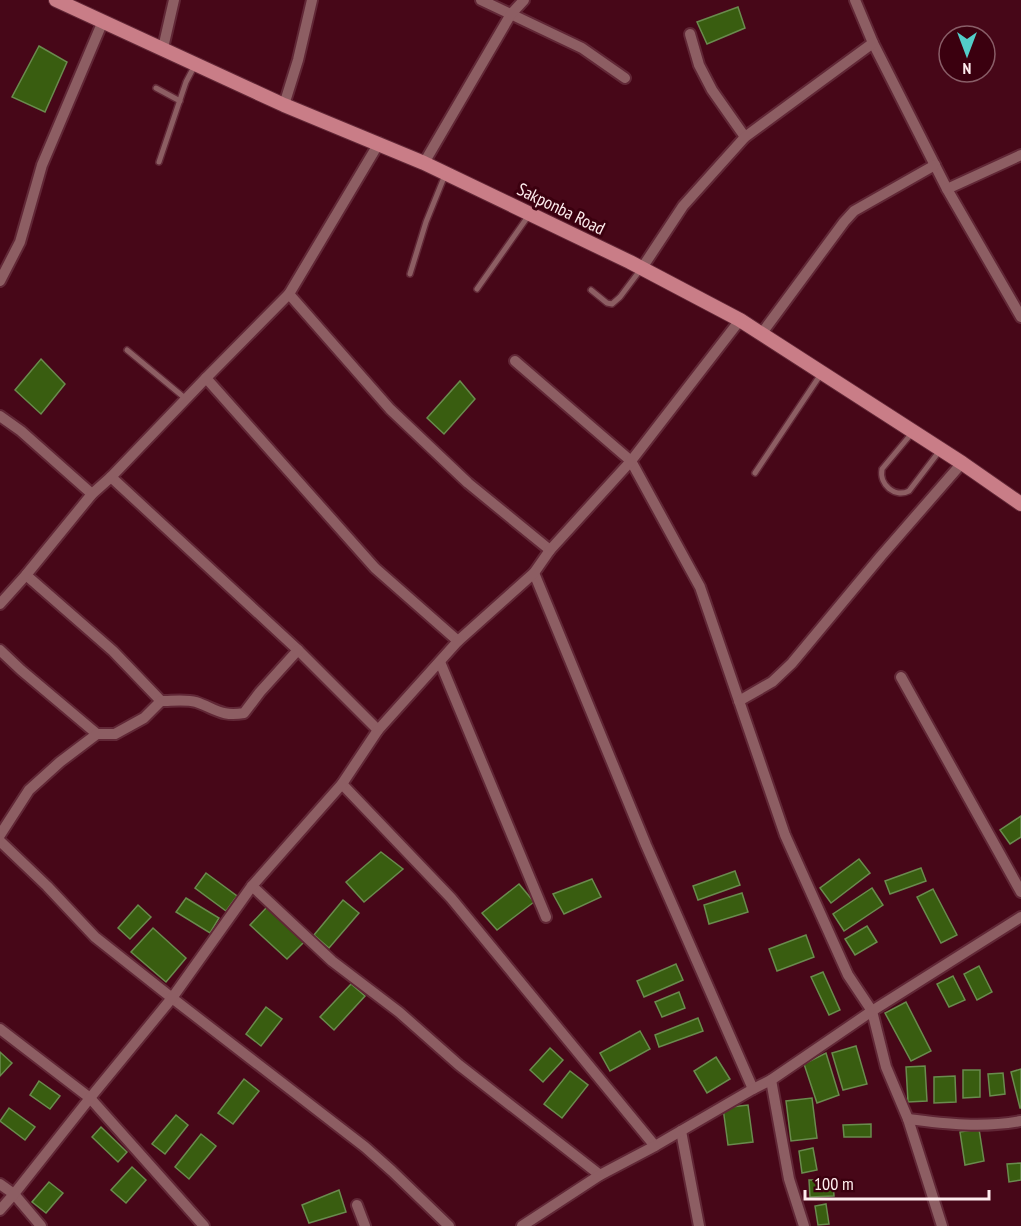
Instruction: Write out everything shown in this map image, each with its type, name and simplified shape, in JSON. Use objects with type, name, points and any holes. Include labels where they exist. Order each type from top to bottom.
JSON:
[{"type":"main road","name":"Sakponba Road","points":[[56,0],[284,105],[446,173],[642,268],[762,333],[1020,501]]},
{"type":"street","points":[[164,48],[174,0]]},
{"type":"street","points":[[284,105],[298,60],[312,0]]},
{"type":"street","points":[[481,0],[582,48],[626,78]]},
{"type":"street","points":[[424,163],[512,14],[524,0]]},
{"type":"street","points":[[855,0],[873,43],[947,189],[1021,317]]},
{"type":"street","points":[[0,281],[20,242],[42,165],[103,21]]},
{"type":"street","points":[[690,34],[699,65],[712,90],[745,137]]},
{"type":"street","points":[[642,268],[683,206],[745,137],[873,43]]},
{"type":"street","points":[[0,604],[92,494],[289,294],[379,143]]},
{"type":"street","points":[[947,189],[1021,154]]},
{"type":"street","points":[[762,333],[854,211],[935,165]]},
{"type":"street","points":[[289,294],[390,409],[468,483],[550,550]]},
{"type":"street","points":[[0,1210],[172,998],[252,886],[342,784],[378,730],[458,641],[534,573],[550,550],[631,460],[740,320]]},
{"type":"street","points":[[515,362],[631,460],[700,587],[785,835],[848,975],[872,1011],[886,1067],[908,1119],[942,1226]]},
{"type":"street","points":[[206,378],[375,568],[458,641]]},
{"type":"street","points":[[0,416],[21,431],[92,494]]},
{"type":"street","points":[[740,701],[772,682],[792,663],[962,463]]},
{"type":"street","points":[[111,477],[298,650],[378,730]]},
{"type":"street","points":[[534,573],[646,845],[753,1089]]},
{"type":"street","points":[[26,575],[113,651],[161,701]]},
{"type":"street","points":[[0,650],[97,734]]},
{"type":"street","points":[[0,835],[29,789],[97,734],[115,734],[144,718],[161,701],[194,701],[220,713],[235,715],[244,713],[298,650]]},
{"type":"street","points":[[440,662],[546,917]]},
{"type":"street","points":[[901,677],[1021,892]]},
{"type":"street","points":[[342,784],[451,898],[655,1146]]},
{"type":"street","points":[[0,841],[95,937],[365,1147],[449,1226]]},
{"type":"street","points":[[252,886],[332,961],[399,1012],[459,1065],[600,1175]]},
{"type":"street","points":[[527,1224],[600,1175],[771,1080],[872,1011],[1021,916]]},
{"type":"street","points":[[0,1029],[90,1098],[204,1226]]},
{"type":"street","points":[[771,1080],[789,1179],[804,1226]]},
{"type":"street","points":[[908,1119],[951,1124],[1002,1124],[1021,1121]]},
{"type":"street","points":[[681,1131],[699,1226]]},
{"type":"street","points":[[0,1184],[14,1194],[41,1226]]},
{"type":"street","points":[[357,1205],[365,1226]]},
{"type":"lane","points":[[159,162],[186,82],[196,63]]},
{"type":"lane","points":[[156,88],[180,100]]},
{"type":"lane","points":[[410,274],[426,222],[446,173]]},
{"type":"lane","points":[[477,289],[530,214]]},
{"type":"lane","points":[[591,290],[607,303],[612,304],[642,268]]},
{"type":"lane","points":[[127,350],[186,399]]},
{"type":"lane","points":[[755,473],[822,373]]},
{"type":"lane","points":[[913,432],[882,469],[883,483],[897,494],[909,491],[940,449]]},
{"type":"building","points":[[738,7],[745,28],[707,44],[697,22]]},
{"type":"building","points":[[39,46],[67,62],[45,112],[12,97]]},
{"type":"building","points":[[41,359],[65,384],[41,414],[15,390]]},
{"type":"building","points":[[460,381],[475,399],[444,434],[427,418]]},
{"type":"building","points":[[1021,816],[1021,837],[1010,844],[1000,830]]},
{"type":"building","points":[[381,852],[403,869],[364,902],[346,882]]},
{"type":"building","points":[[859,859],[870,873],[831,903],[820,888]]},
{"type":"building","points":[[921,868],[926,881],[890,894],[885,881]]},
{"type":"building","points":[[735,871],[740,885],[698,900],[693,886]]},
{"type":"building","points":[[206,873],[237,896],[226,911],[195,888]]},
{"type":"building","points":[[592,879],[601,897],[564,914],[553,894]]},
{"type":"building","points":[[519,884],[534,902],[497,930],[482,913]]},
{"type":"building","points":[[872,888],[883,905],[844,931],[833,914]]},
{"type":"building","points":[[933,889],[957,935],[941,943],[917,897]]},
{"type":"building","points":[[742,893],[748,912],[709,924],[704,905]]},
{"type":"building","points":[[186,898],[219,918],[210,933],[176,912]]},
{"type":"building","points":[[343,900],[359,913],[329,948],[314,935]]},
{"type":"building","points":[[138,905],[151,917],[130,939],[118,928]]},
{"type":"building","points":[[267,907],[304,942],[287,959],[250,925]]},
{"type":"building","points":[[867,926],[877,942],[855,955],[845,939]]},
{"type":"building","points":[[153,928],[186,958],[166,982],[131,952]]},
{"type":"building","points":[[806,935],[814,957],[777,971],[769,949]]},
{"type":"building","points":[[676,964],[683,980],[644,997],[637,981]]},
{"type":"building","points":[[979,966],[992,992],[977,1000],[964,974]]},
{"type":"building","points":[[823,972],[840,1010],[829,1015],[811,977]]},
{"type":"building","points":[[953,976],[965,1000],[949,1007],[937,984]]},
{"type":"building","points":[[351,984],[365,996],[334,1030],[320,1017]]},
{"type":"building","points":[[679,992],[685,1008],[662,1017],[655,1002]]},
{"type":"building","points":[[906,1002],[931,1051],[911,1061],[885,1013]]},
{"type":"building","points":[[266,1007],[282,1019],[261,1046],[246,1034]]},
{"type":"building","points":[[698,1018],[703,1031],[659,1047],[655,1035]]},
{"type":"building","points":[[640,1031],[650,1049],[610,1071],[600,1053]]},
{"type":"building","points":[[856,1046],[867,1084],[843,1090],[832,1053]]},
{"type":"building","points":[[550,1048],[563,1060],[543,1082],[530,1070]]},
{"type":"building","points":[[0,1052],[12,1063],[0,1076]]},
{"type":"building","points":[[826,1053],[839,1095],[817,1103],[804,1064]]},
{"type":"building","points":[[716,1057],[730,1079],[707,1093],[694,1071]]},
{"type":"building","points":[[925,1066],[927,1101],[908,1102],[906,1067]]},
{"type":"building","points":[[1021,1069],[1021,1108],[1020,1108],[1011,1072]]},
{"type":"building","points":[[963,1070],[980,1070],[980,1097],[963,1098]]},
{"type":"building","points":[[570,1071],[588,1085],[562,1118],[544,1104]]},
{"type":"building","points":[[1003,1073],[1005,1094],[990,1096],[988,1074]]},
{"type":"building","points":[[955,1076],[956,1102],[934,1103],[934,1077]]},
{"type":"building","points":[[244,1079],[259,1091],[233,1124],[218,1113]]},
{"type":"building","points":[[39,1081],[60,1096],[50,1109],[30,1095]]},
{"type":"building","points":[[812,1098],[817,1138],[791,1141],[786,1101]]},
{"type":"building","points":[[748,1105],[753,1142],[728,1145],[723,1108]]},
{"type":"building","points":[[9,1108],[35,1127],[25,1140],[0,1121]]},
{"type":"building","points":[[176,1115],[188,1125],[165,1154],[152,1144]]},
{"type":"building","points":[[871,1124],[871,1137],[844,1137],[843,1125]]},
{"type":"building","points":[[101,1127],[127,1152],[118,1162],[92,1137]]},
{"type":"building","points":[[979,1129],[984,1161],[965,1165],[960,1132]]},
{"type":"building","points":[[201,1134],[216,1146],[189,1179],[175,1167]]},
{"type":"building","points":[[813,1148],[817,1170],[802,1173],[799,1151]]},
{"type":"building","points":[[1021,1163],[1021,1180],[1009,1182],[1007,1164]]},
{"type":"building","points":[[132,1167],[146,1180],[126,1203],[111,1190]]},
{"type":"building","points":[[809,1180],[833,1180],[834,1196],[810,1197]]},
{"type":"building","points":[[49,1182],[63,1193],[46,1213],[32,1202]]},
{"type":"building","points":[[339,1190],[346,1212],[309,1223],[302,1205]]},
{"type":"building","points":[[826,1204],[829,1224],[818,1225],[815,1206]]}]
